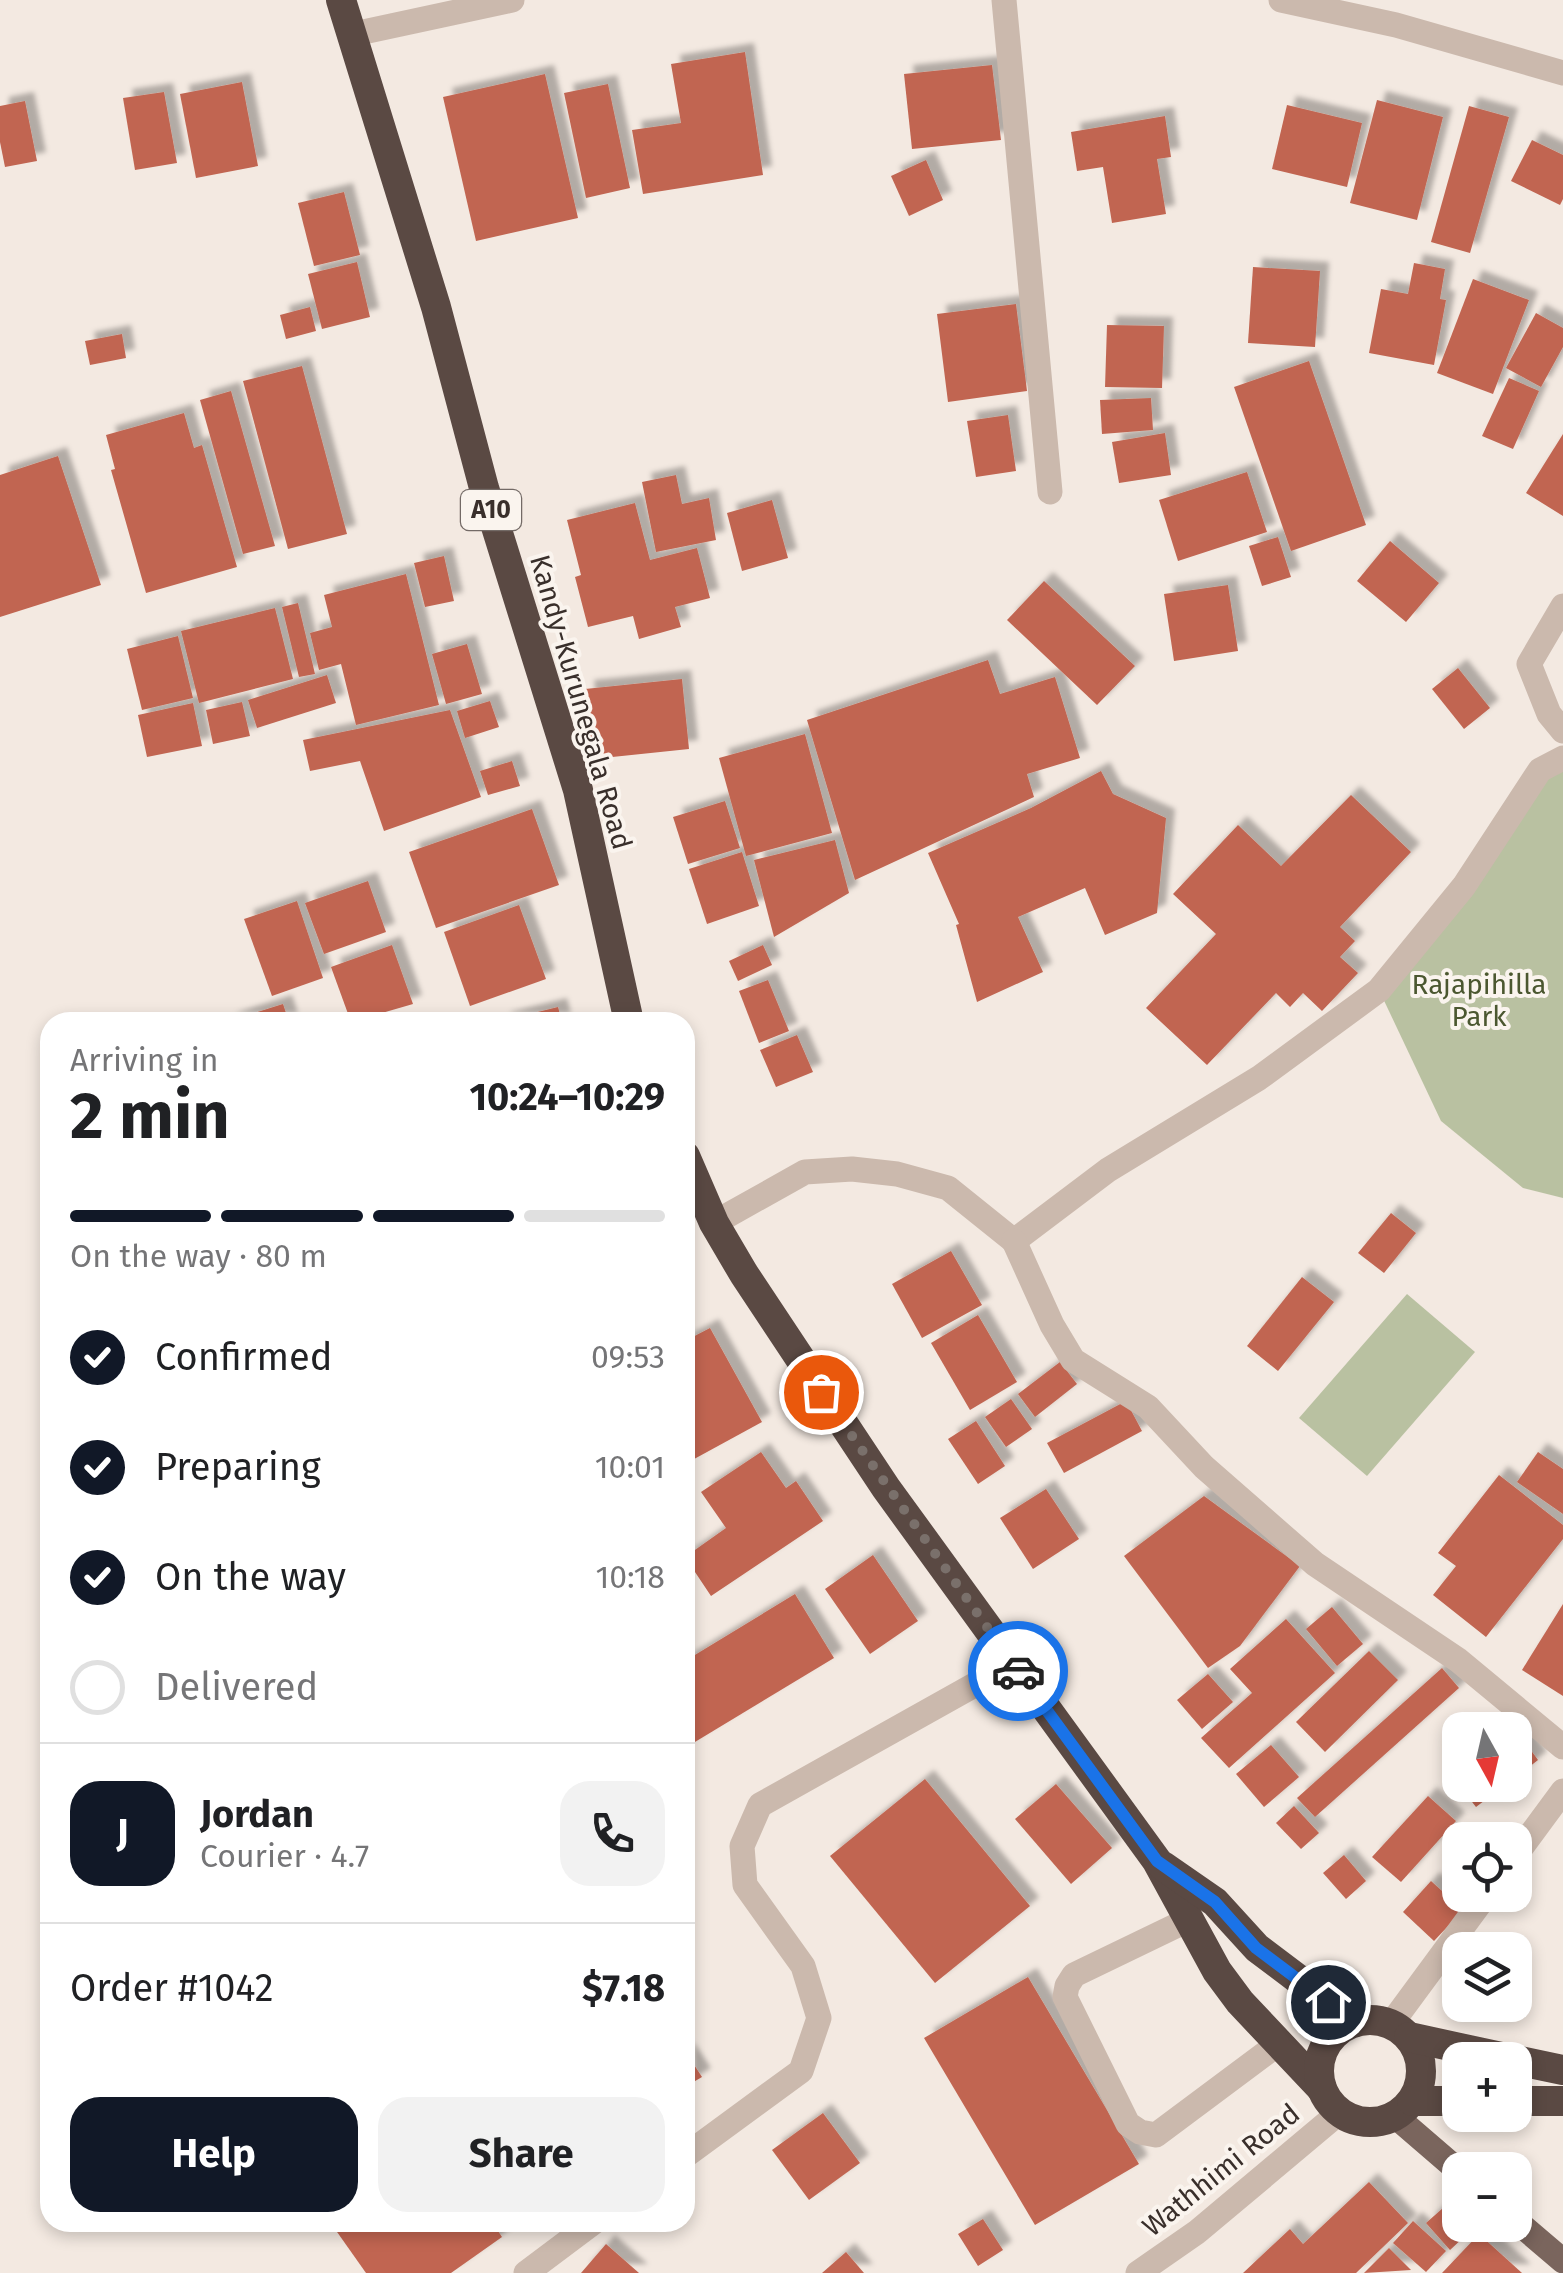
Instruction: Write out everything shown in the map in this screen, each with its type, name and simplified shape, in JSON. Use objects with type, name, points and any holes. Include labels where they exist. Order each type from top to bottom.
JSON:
[{"type":"highway","name":"Kandy-Kurunegala Road","points":[[340,0],[354,34],[436,306],[484,488],[578,790],[628,1012]]},
{"type":"highway","points":[[695,1179],[714,1222],[840,1420],[1157,1861],[1217,1971],[1278,2044],[1331,2100],[1358,2121],[1377,2122],[1404,2108],[1442,2103]]},
{"type":"highway","points":[[1157,1861],[1215,1902],[1256,1948],[1355,2022]]},
{"type":"highway","points":[[1331,2100],[1320,2060],[1332,2036],[1355,2022],[1374,2020],[1444,2042]]},
{"type":"highway","points":[[1400,2031],[1418,2052],[1422,2068],[1420,2086],[1404,2108]]},
{"type":"highway","points":[[1532,2064],[1563,2070]]},
{"type":"highway","points":[[1532,2101],[1563,2101]]},
{"type":"main road","points":[[1404,2108],[1442,2152]]},
{"type":"main road","points":[[1532,2235],[1563,2262]]},
{"type":"street","points":[[354,34],[512,0]]},
{"type":"street","points":[[1004,0],[1050,492]]},
{"type":"street","points":[[1281,0],[1396,25],[1563,73]]},
{"type":"street","points":[[1563,606],[1528,664],[1549,714],[1563,731]]},
{"type":"street","points":[[1014,1241],[1108,1170],[1259,1078],[1379,990],[1464,886],[1540,770],[1563,758]]},
{"type":"street","points":[[714,1222],[805,1172],[852,1169],[897,1174],[948,1188],[1014,1241],[1052,1325],[1074,1360],[1148,1406],[1204,1467],[1314,1564],[1458,1660],[1563,1748]]},
{"type":"street","points":[[695,2149],[801,2070],[819,2018],[803,1966],[745,1885],[742,1846],[760,1806],[1012,1664]]},
{"type":"street","points":[[1532,1833],[1563,1791]]},
{"type":"street","points":[[1400,2031],[1475,1912]]},
{"type":"street","points":[[1190,1919],[1074,1975],[1067,1986],[1065,1997],[1128,2124],[1140,2132],[1156,2135],[1278,2044]]},
{"type":"street","name":"Wathhimi Road","points":[[1138,2273],[1197,2232],[1331,2100]]},
{"type":"street","points":[[526,2273],[581,2232]]},
{"type":"green space","name":"Rajapihilla Park","points":[[1563,758],[1563,1198],[1523,1188],[1441,1121],[1379,990]]},
{"type":"green space","points":[[1407,1294],[1475,1352],[1367,1476],[1299,1418]]},
{"type":"building","points":[[745,52],[763,175],[643,194],[632,130],[681,123],[671,64]]},
{"type":"building","points":[[992,65],[1001,140],[912,149],[904,74]]},
{"type":"building","points":[[545,74],[578,218],[476,241],[443,97]]},
{"type":"building","points":[[242,82],[258,166],[196,178],[180,94]]},
{"type":"building","points":[[608,84],[630,188],[586,198],[564,93]]},
{"type":"building","points":[[164,92],[177,163],[135,170],[123,98]]},
{"type":"building","points":[[1377,100],[1443,117],[1417,220],[1350,203]]},
{"type":"building","points":[[25,101],[37,161],[5,167],[0,106]]},
{"type":"building","points":[[1287,105],[1362,123],[1347,187],[1272,169]]},
{"type":"building","points":[[1469,106],[1509,117],[1470,253],[1431,242]]},
{"type":"building","points":[[1165,116],[1171,157],[1157,159],[1166,214],[1112,223],[1103,167],[1077,171],[1071,132]]},
{"type":"building","points":[[1532,140],[1563,155],[1560,205],[1511,181]]},
{"type":"building","points":[[926,160],[943,200],[909,216],[891,176]]},
{"type":"building","points":[[344,192],[360,255],[314,266],[298,203]]},
{"type":"building","points":[[357,262],[370,317],[322,329],[308,274]]},
{"type":"building","points":[[1414,263],[1445,269],[1440,299],[1446,300],[1434,365],[1369,353],[1381,289],[1408,294]]},
{"type":"building","points":[[1253,267],[1320,271],[1315,347],[1248,343]]},
{"type":"building","points":[[1473,279],[1529,300],[1493,394],[1437,373]]},
{"type":"building","points":[[1016,304],[1027,391],[948,402],[937,314]]},
{"type":"building","points":[[310,307],[316,331],[286,339],[280,315]]},
{"type":"building","points":[[1536,313],[1563,328],[1563,347],[1541,387],[1506,368]]},
{"type":"building","points":[[1107,325],[1164,326],[1162,388],[1105,387]]},
{"type":"building","points":[[122,334],[126,358],[90,365],[85,341]]},
{"type":"building","points":[[1309,361],[1366,525],[1291,551],[1234,387]]},
{"type":"building","points":[[302,366],[347,534],[288,549],[243,381]]},
{"type":"building","points":[[1509,378],[1539,391],[1513,449],[1482,436]]},
{"type":"building","points":[[231,391],[275,546],[243,554],[200,400]]},
{"type":"building","points":[[1151,398],[1153,430],[1102,434],[1100,400]]},
{"type":"building","points":[[184,413],[194,448],[202,445],[237,567],[146,593],[111,470],[115,469],[106,435]]},
{"type":"building","points":[[1008,415],[1016,471],[976,477],[967,421]]},
{"type":"building","points":[[1165,433],[1171,475],[1119,483],[1112,442]]},
{"type":"building","points":[[1563,434],[1563,516],[1526,493]]},
{"type":"building","points":[[58,456],[101,585],[0,617],[0,475]]},
{"type":"building","points":[[1247,472],[1267,532],[1178,561],[1159,500]]},
{"type":"building","points":[[676,475],[682,504],[709,498],[716,540],[656,552],[642,482]]},
{"type":"building","points":[[772,500],[788,558],[742,571],[727,513]]},
{"type":"building","points":[[635,503],[650,560],[697,548],[710,598],[675,607],[681,627],[639,639],[633,616],[588,627],[575,577],[581,575],[567,520]]},
{"type":"building","points":[[1278,537],[1291,577],[1262,586],[1249,546]]},
{"type":"building","points":[[1390,541],[1439,583],[1406,622],[1357,581]]},
{"type":"building","points":[[444,556],[454,601],[425,607],[414,563]]},
{"type":"building","points":[[406,574],[439,705],[356,725],[341,664],[319,670],[310,633],[332,627],[324,595]]},
{"type":"building","points":[[1044,581],[1135,666],[1097,705],[1007,620]]},
{"type":"building","points":[[1228,585],[1238,651],[1174,661],[1164,594]]},
{"type":"building","points":[[298,603],[315,674],[299,677],[282,607]]},
{"type":"building","points":[[275,608],[293,679],[199,703],[181,631]]},
{"type":"building","points":[[178,636],[193,698],[142,710],[127,649]]},
{"type":"building","points":[[467,644],[482,694],[446,704],[432,654]]},
{"type":"building","points":[[988,660],[1000,694],[1055,677],[1080,758],[1027,774],[1034,797],[855,880],[807,720]]},
{"type":"building","points":[[1458,668],[1490,708],[1464,729],[1432,689]]},
{"type":"building","points":[[327,675],[336,703],[257,728],[248,700]]},
{"type":"building","points":[[682,679],[689,749],[593,759],[585,689]]},
{"type":"building","points":[[490,701],[499,727],[465,738],[457,711]]},
{"type":"building","points":[[242,702],[250,736],[213,744],[206,710]]},
{"type":"building","points":[[193,703],[202,746],[147,757],[138,715]]},
{"type":"building","points":[[450,710],[481,797],[384,831],[360,761],[310,771],[303,740]]},
{"type":"building","points":[[805,734],[832,833],[746,856],[719,758]]},
{"type":"building","points":[[512,761],[520,786],[488,795],[480,771]]},
{"type":"building","points":[[1101,771],[1113,794],[1166,818],[1157,913],[1105,935],[1085,888],[1018,917],[1043,972],[977,1002],[956,925],[959,924],[928,853],[1031,808]]},
{"type":"building","points":[[1351,795],[1411,852],[1340,927],[1355,941],[1340,957],[1358,973],[1322,1011],[1303,993],[1290,1007],[1276,993],[1207,1065],[1146,1008],[1216,934],[1173,894],[1238,825],[1281,866]]},
{"type":"building","points":[[725,801],[740,848],[688,864],[673,817]]},
{"type":"building","points":[[532,809],[559,885],[436,928],[409,852]]},
{"type":"building","points":[[835,840],[849,893],[774,937],[754,860]]},
{"type":"building","points":[[742,852],[759,906],[707,924],[689,869]]},
{"type":"building","points":[[368,881],[386,932],[324,954],[305,903]]},
{"type":"building","points":[[297,901],[323,978],[272,996],[244,919]]},
{"type":"building","points":[[519,905],[546,979],[470,1006],[444,932]]},
{"type":"building","points":[[392,945],[413,1004],[385,1012],[347,1012],[331,967]]},
{"type":"building","points":[[763,945],[772,965],[738,981],[729,961]]},
{"type":"building","points":[[768,980],[789,1031],[759,1043],[739,991]]},
{"type":"building","points":[[283,1004],[286,1012],[258,1012]]},
{"type":"building","points":[[797,1035],[813,1072],[776,1087],[760,1050]]},
{"type":"building","points":[[1391,1213],[1416,1233],[1384,1273],[1358,1253]]},
{"type":"building","points":[[951,1251],[982,1305],[922,1338],[892,1284]]},
{"type":"building","points":[[1302,1277],[1334,1302],[1278,1371],[1247,1346]]},
{"type":"building","points":[[978,1315],[1017,1382],[970,1410],[931,1343]]},
{"type":"building","points":[[710,1328],[762,1422],[695,1459],[695,1336]]},
{"type":"building","points":[[1060,1362],[1077,1384],[1035,1417],[1018,1394]]},
{"type":"building","points":[[1011,1399],[1032,1429],[1006,1447],[985,1417]]},
{"type":"building","points":[[1126,1401],[1142,1431],[1064,1473],[1047,1443]]},
{"type":"building","points":[[976,1421],[1005,1466],[978,1484],[948,1439]]},
{"type":"building","points":[[761,1452],[786,1488],[796,1481],[823,1521],[711,1596],[695,1572],[695,1550],[726,1528],[701,1492]]},
{"type":"building","points":[[1538,1452],[1563,1469],[1563,1514],[1517,1482]]},
{"type":"building","points":[[1499,1475],[1563,1525],[1563,1539],[1486,1637],[1433,1595],[1456,1566],[1438,1553]]},
{"type":"building","points":[[1046,1489],[1079,1539],[1033,1569],[1000,1518]]},
{"type":"building","points":[[1204,1496],[1300,1566],[1240,1646],[1208,1668],[1124,1556]]},
{"type":"building","points":[[873,1555],[918,1621],[870,1654],[825,1589]]},
{"type":"building","points":[[795,1594],[834,1658],[695,1742],[695,1655]]},
{"type":"building","points":[[1563,1604],[1563,1696],[1522,1670]]},
{"type":"building","points":[[1332,1607],[1363,1644],[1337,1666],[1306,1629]]},
{"type":"building","points":[[1286,1619],[1335,1673],[1229,1768],[1201,1738],[1252,1693],[1230,1669]]},
{"type":"building","points":[[1369,1651],[1398,1680],[1325,1752],[1296,1722]]},
{"type":"building","points":[[1442,1668],[1459,1688],[1315,1817],[1297,1798]]},
{"type":"building","points":[[1208,1674],[1233,1702],[1202,1729],[1177,1700]]},
{"type":"building","points":[[1271,1745],[1299,1777],[1264,1807],[1236,1774]]},
{"type":"building","points":[[925,1779],[1030,1906],[935,1983],[830,1856]]},
{"type":"building","points":[[1056,1784],[1112,1848],[1071,1884],[1015,1819]]},
{"type":"building","points":[[1428,1796],[1456,1821],[1442,1822],[1442,1837],[1401,1882],[1372,1857]]},
{"type":"building","points":[[1294,1806],[1319,1833],[1301,1849],[1276,1823]]},
{"type":"building","points":[[1344,1855],[1366,1881],[1346,1899],[1323,1873]]},
{"type":"building","points":[[1431,1881],[1442,1891],[1442,1912],[1461,1912],[1434,1941],[1403,1912]]},
{"type":"building","points":[[1028,1977],[1139,2164],[1035,2225],[924,2038]]},
{"type":"building","points":[[823,2113],[860,2163],[809,2200],[772,2150]]},
{"type":"building","points":[[1369,2182],[1408,2223],[1356,2273],[1243,2273],[1290,2229],[1303,2244]]},
{"type":"building","points":[[1442,2209],[1442,2241],[1426,2223]]},
{"type":"building","points":[[983,2219],[1003,2250],[978,2266],[958,2234]]},
{"type":"building","points":[[1413,2221],[1446,2251],[1426,2272],[1393,2243]]},
{"type":"building","points":[[337,2232],[499,2232],[502,2237],[451,2273],[366,2273]]},
{"type":"building","points":[[1443,2242],[1459,2242],[1450,2250]]},
{"type":"building","points":[[1471,2242],[1488,2242],[1522,2273],[1442,2273]]},
{"type":"building","points":[[606,2244],[639,2273],[581,2273]]},
{"type":"building","points":[[1389,2248],[1411,2270],[1364,2273]]},
{"type":"building","points":[[846,2252],[864,2273],[822,2273]]},
{"type":"way so far","points":[[821,1392],[1018,1671]]},
{"type":"route","points":[[1018,1671],[1157,1861],[1215,1902],[1256,1948],[1328,2002]]}]
